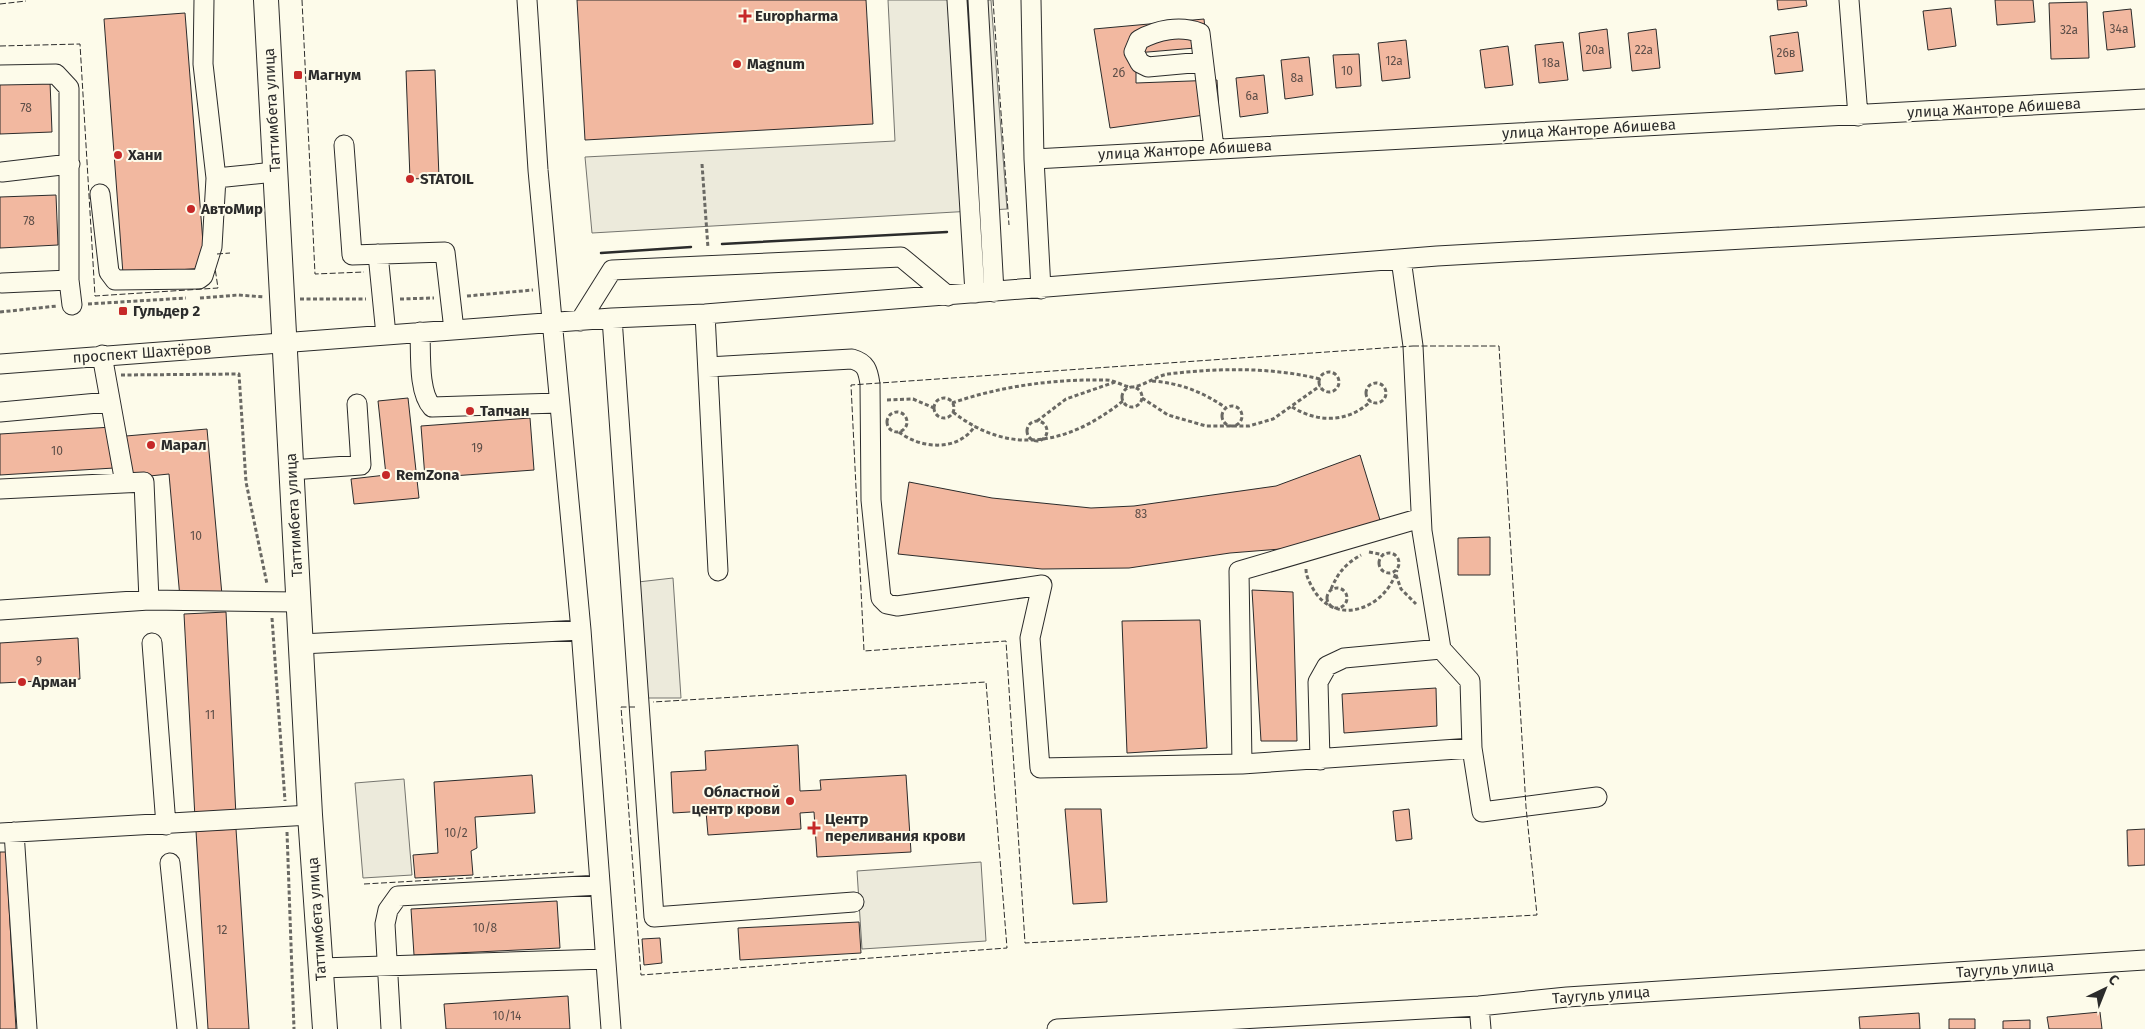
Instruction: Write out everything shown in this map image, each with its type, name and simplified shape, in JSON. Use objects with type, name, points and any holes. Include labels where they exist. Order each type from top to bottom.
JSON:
[{"type":"main road","name":"Таттимбета улица","points":[[266,0],[310,815],[325,1029]]},
{"type":"street","points":[[100,194],[109,272],[115,280],[199,279],[206,273],[212,247],[216,178],[203,64],[204,0]]},
{"type":"street","points":[[527,0],[538,170],[581,630],[611,1029]]},
{"type":"street","points":[[957,0],[975,293]]},
{"type":"street","points":[[978,0],[994,292]]},
{"type":"street","points":[[1031,0],[1034,159],[1041,289]]},
{"type":"street","points":[[1849,0],[1858,116]]},
{"type":"street","points":[[1203,62],[1214,148]]},
{"type":"street","points":[[0,75],[56,74],[65,82],[68,88],[70,164],[69,280],[72,305]]},
{"type":"street","name":"улица Жанторе Абишева","points":[[1034,159],[2145,99]]},
{"type":"street","points":[[344,145],[352,255],[446,252],[454,330]]},
{"type":"street","points":[[2,172],[70,164]]},
{"type":"street","points":[[216,178],[275,172]]},
{"type":"street","name":"проспект Шахтёров","points":[[0,364],[612,318],[705,314],[948,296],[1437,256],[2145,217]]},
{"type":"street","points":[[378,254],[386,335]]},
{"type":"street","points":[[580,321],[612,270],[901,257],[948,296]]},
{"type":"street","points":[[1401,259],[1413,346],[1421,518],[1440,649],[1470,681],[1472,748],[1482,812],[1597,797]]},
{"type":"street","points":[[2,283],[69,280]]},
{"type":"street","points":[[705,314],[718,571]]},
{"type":"street","points":[[612,318],[654,917],[854,902]]},
{"type":"street","points":[[420,332],[424,392],[427,401],[432,407],[559,403]]},
{"type":"street","points":[[102,355],[125,483]]},
{"type":"street","points":[[708,367],[852,358],[860,361],[868,368],[870,384],[871,500],[881,598],[888,604],[896,606],[1042,585],[1030,638],[1040,768],[1242,764],[1472,748]]},
{"type":"street","points":[[0,412],[109,402]]},
{"type":"street","points":[[291,470],[361,465],[356,404]]},
{"type":"street","points":[[0,488],[144,482],[149,600]]},
{"type":"street","points":[[1242,764],[1239,571],[1421,518]]},
{"type":"street","points":[[0,610],[149,600],[299,602]]},
{"type":"street","points":[[301,644],[581,630]]},
{"type":"street","points":[[152,643],[166,825]]},
{"type":"street","points":[[1320,760],[1318,682],[1327,666],[1344,658],[1440,649]]},
{"type":"street","points":[[27,1029],[7,833],[310,815]]},
{"type":"street","points":[[170,862],[187,1029]]},
{"type":"street","points":[[391,1029],[385,924],[388,910],[398,896],[600,885]]},
{"type":"street","points":[[321,968],[605,959]]},
{"type":"street","name":"Таугуль улица","points":[[1057,1029],[1479,1006],[1577,996],[2145,960]]},
{"type":"street","points":[[1479,1006],[1481,1029]]},
{"type":"path","points":[[702,164],[708,238]]},
{"type":"path","points":[[1123,401],[1124,391],[1165,374],[1230,369],[1302,375],[1320,379]]},
{"type":"path","points":[[1330,372],[1336,374],[1339,383],[1337,389],[1331,392],[1320,386],[1320,379],[1324,374],[1330,372]]},
{"type":"path","points":[[952,403],[980,393],[1015,386],[1108,380],[1138,389],[1142,398],[1168,415],[1217,428],[1234,425],[1241,420],[1242,414],[1235,406],[1226,408],[1222,413],[1223,420],[1230,426],[1249,426],[1273,419],[1320,386]]},
{"type":"path","points":[[1149,380],[1174,382],[1207,394],[1226,408]]},
{"type":"path","points":[[1039,441],[1030,438],[1027,432],[1031,423],[1037,421],[1066,399],[1115,382]]},
{"type":"path","points":[[1292,407],[1320,419],[1334,419],[1350,414],[1371,401],[1377,402],[1383,399],[1386,394],[1382,385],[1376,383],[1368,387],[1366,396],[1371,401]]},
{"type":"path","points":[[941,398],[947,399],[952,403],[953,412],[948,417],[942,418],[936,414],[934,408],[936,402],[941,398]]},
{"type":"path","points":[[1123,401],[1133,407],[1139,404],[1142,398]]},
{"type":"path","points":[[884,400],[913,399],[934,408]]},
{"type":"path","points":[[953,412],[975,426],[1012,439],[1039,441],[1080,429],[1123,401]]},
{"type":"path","points":[[899,432],[906,426],[907,420],[901,413],[894,413],[889,417],[887,423],[892,431],[899,432],[910,440],[945,445],[961,440],[969,435],[975,426]]},
{"type":"path","points":[[1037,421],[1047,429],[1046,435],[1039,441]]},
{"type":"path","points":[[1306,563],[1306,575],[1317,596],[1325,604],[1349,612],[1369,607],[1386,591],[1399,564],[1398,558],[1390,553],[1384,555],[1369,552],[1347,563],[1337,574],[1328,595],[1328,601],[1335,607]]},
{"type":"path","points":[[1384,555],[1380,560],[1382,570],[1388,573],[1396,572]]},
{"type":"path","points":[[1396,572],[1401,589],[1417,605]]},
{"type":"path","points":[[1331,590],[1341,588],[1347,595],[1344,604],[1335,607]]},
{"type":"shaded area","points":[[888,0],[991,0],[1007,209],[592,233],[585,157],[895,141]]},
{"type":"shaded area","points":[[673,578],[681,698],[646,698],[638,582]]},
{"type":"shaded area","points":[[404,779],[412,875],[363,878],[355,783]]},
{"type":"shaded area","points":[[981,862],[986,941],[862,949],[857,871]]},
{"type":"building","name":"Magnum","points":[[577,0],[866,0],[873,124],[585,140]]},
{"type":"building","points":[[1777,0],[1806,0],[1807,6],[1778,10]]},
{"type":"building","points":[[1995,0],[2033,0],[2035,22],[1997,25]]},
{"type":"building","points":[[2087,2],[2089,58],[2051,59],[2049,3]]},
{"type":"building","points":[[1951,8],[1956,46],[1928,50],[1923,11]]},
{"type":"building","points":[[2131,9],[2135,47],[2107,50],[2103,12]]},
{"type":"building","points":[[185,13],[205,268],[123,274],[104,19]]},
{"type":"building","points":[[1204,19],[1207,47],[1136,53],[1136,83],[1217,80],[1219,113],[1110,128],[1094,29]]},
{"type":"building","points":[[1607,29],[1611,68],[1583,71],[1579,33]]},
{"type":"building","points":[[1656,29],[1660,68],[1632,71],[1628,33]]},
{"type":"building","points":[[1798,32],[1803,71],[1775,74],[1770,36]]},
{"type":"building","points":[[1406,40],[1410,78],[1382,81],[1378,43]]},
{"type":"building","points":[[1563,42],[1568,80],[1539,83],[1535,45]]},
{"type":"building","points":[[1508,46],[1513,85],[1485,88],[1480,50]]},
{"type":"building","points":[[1359,54],[1361,86],[1336,88],[1333,55]]},
{"type":"building","points":[[1309,57],[1313,95],[1285,99],[1281,60]]},
{"type":"building","points":[[435,70],[439,178],[410,179],[406,71]]},
{"type":"building","points":[[1264,75],[1268,113],[1240,117],[1236,78]]},
{"type":"building","points":[[50,82],[52,132],[0,134],[0,84]]},
{"type":"building","points":[[56,195],[58,245],[0,248],[0,197]]},
{"type":"building","points":[[408,398],[419,498],[354,504],[351,479],[386,475],[378,401]]},
{"type":"building","points":[[530,418],[534,470],[425,478],[421,426]]},
{"type":"building","points":[[112,427],[114,468],[0,475],[0,434]]},
{"type":"building","points":[[207,429],[222,595],[180,598],[169,474],[130,478],[126,436]]},
{"type":"building","points":[[1360,455],[1380,520],[1306,547],[1230,553],[1129,568],[1042,569],[898,554],[909,482],[992,498],[1091,508],[1134,506],[1276,486]]},
{"type":"building","points":[[1490,537],[1490,575],[1458,575],[1458,538]]},
{"type":"building","points":[[1252,590],[1293,592],[1297,741],[1261,741]]},
{"type":"building","points":[[226,612],[236,816],[195,818],[184,614]]},
{"type":"building","points":[[1200,620],[1207,748],[1127,753],[1122,621]]},
{"type":"building","points":[[78,638],[80,679],[0,683],[0,643]]},
{"type":"building","points":[[1436,688],[1437,726],[1344,733],[1342,694]]},
{"type":"building","name":"Областной центр крови","points":[[798,745],[800,791],[821,790],[820,780],[906,775],[911,852],[817,857],[814,812],[800,813],[801,829],[708,835],[706,811],[673,813],[671,772],[706,770],[705,751]]},
{"type":"building","points":[[532,775],[535,813],[475,817],[477,848],[471,851],[473,875],[415,878],[413,855],[438,853],[434,782]]},
{"type":"building","points":[[1065,809],[1101,809],[1107,902],[1073,904]]},
{"type":"building","points":[[1409,809],[1412,839],[1396,841],[1393,811]]},
{"type":"building","points":[[236,829],[249,1029],[208,1029],[196,831]]},
{"type":"building","points":[[2145,829],[2145,865],[2128,866],[2127,830]]},
{"type":"building","points":[[0,852],[6,852],[16,1029],[0,1029]]},
{"type":"building","points":[[557,901],[560,948],[414,955],[411,909]]},
{"type":"building","points":[[859,922],[861,953],[740,960],[738,928]]},
{"type":"building","points":[[660,938],[662,963],[644,965],[642,939]]},
{"type":"building","points":[[568,996],[570,1029],[446,1029],[444,1004]]},
{"type":"building","points":[[2100,1012],[2102,1029],[2049,1029],[2047,1017]]},
{"type":"building","points":[[1919,1013],[1920,1029],[1860,1029],[1859,1017]]},
{"type":"building","points":[[1949,1019],[1975,1019],[1975,1029],[1949,1029]]},
{"type":"building","points":[[2030,1020],[2030,1029],[2003,1029],[2003,1021]]},
{"type":"fence","points":[[302,0],[315,274],[364,272]]},
{"type":"fence","points":[[993,0],[1009,225]]},
{"type":"fence","points":[[0,4],[26,1]]},
{"type":"fence","points":[[0,46],[80,44],[95,296],[218,288],[215,268]]},
{"type":"fence","points":[[217,254],[230,253]]},
{"type":"fence","points":[[1413,346],[1499,346],[1526,807],[1537,915],[1025,943],[1006,641],[864,651],[851,385],[1413,346]]},
{"type":"fence","points":[[635,707],[621,707],[641,975],[1007,948],[986,682],[653,702]]},
{"type":"fence","points":[[364,884],[575,872]]},
{"type":"wall","points":[[722,244],[947,232]]},
{"type":"wall","points":[[601,253],[691,247]]},
{"type":"place","name":"Europharma","points":[[745,16]]},
{"type":"place","name":"Magnum","points":[[737,64]]},
{"type":"place","name":"Магнум","points":[[298,75]]},
{"type":"place","name":"Хани","points":[[118,155]]},
{"type":"place","name":"STATOIL","points":[[410,179]]},
{"type":"place","name":"АвтоМир","points":[[191,209]]},
{"type":"place","name":"Гульдер 2","points":[[123,311]]},
{"type":"place","name":"Тапчан","points":[[470,411]]},
{"type":"place","name":"Марал","points":[[151,445]]},
{"type":"place","name":"RemZona","points":[[386,475]]},
{"type":"place","name":"Арман","points":[[22,682]]},
{"type":"place","name":"Областной центр крови","points":[[790,801]]},
{"type":"place","name":"Центр переливания крови","points":[[814,828]]}]
